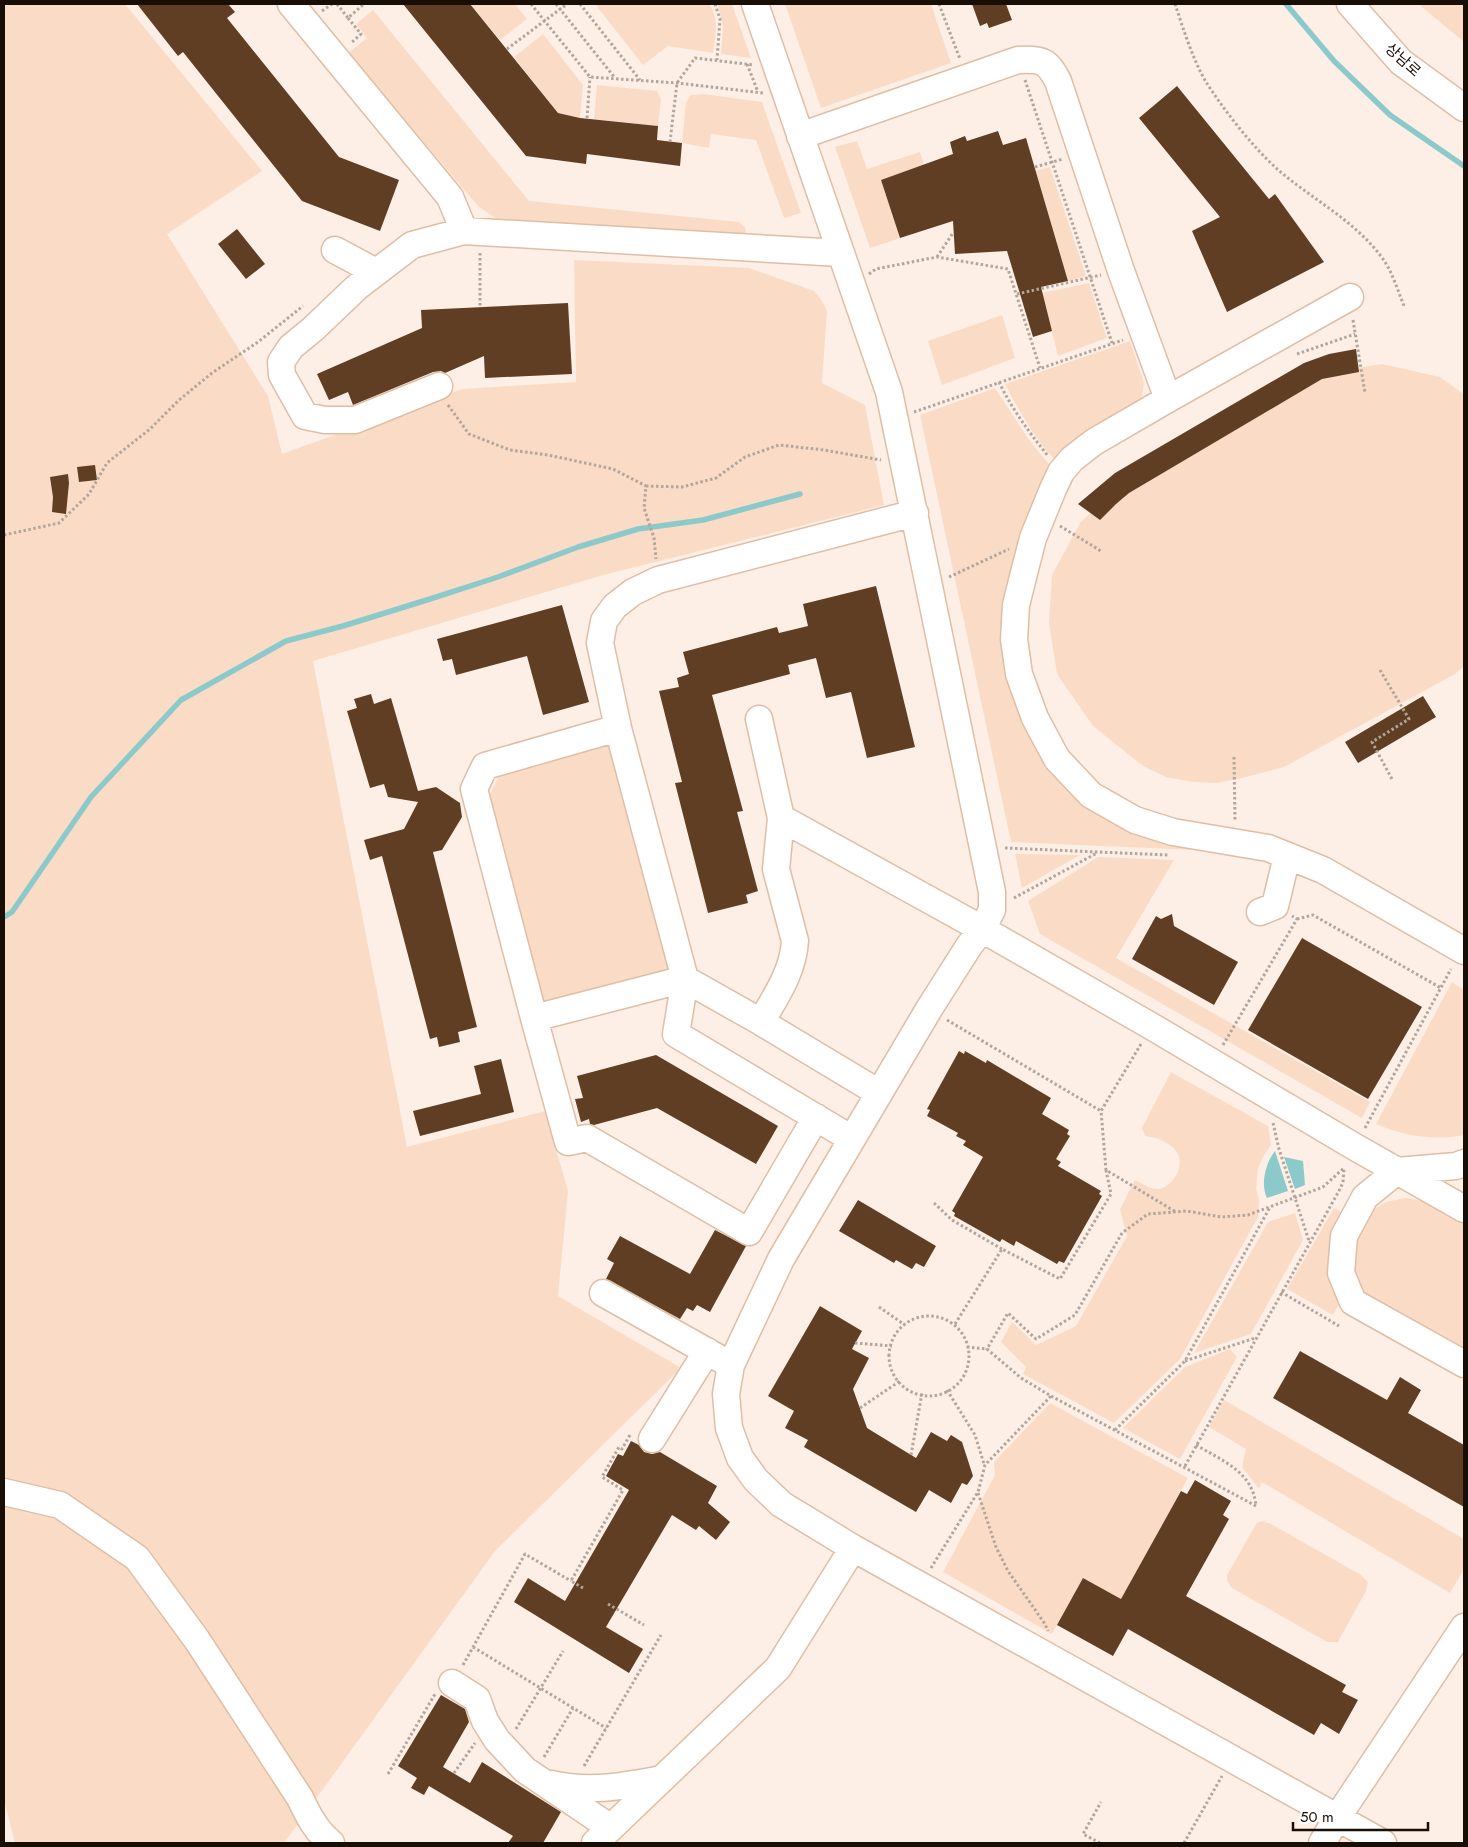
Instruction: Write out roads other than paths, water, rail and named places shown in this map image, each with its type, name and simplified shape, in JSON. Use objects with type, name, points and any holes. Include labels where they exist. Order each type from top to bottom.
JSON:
[{"type":"street","points":[[290,4],[450,197],[472,232]]},
{"type":"street","points":[[755,4],[889,392],[992,892],[987,919],[929,1009],[781,1259],[731,1365],[726,1394],[729,1428],[740,1458],[756,1480],[781,1504],[920,1586],[1383,1843]]},
{"type":"street","name":"상남로","points":[[1350,4],[1400,62],[1464,108]]},
{"type":"street","points":[[800,136],[1018,60],[1035,59],[1050,66],[1058,81],[1121,271],[1145,332],[1168,399]]},
{"type":"street","points":[[439,386],[355,420],[342,422],[305,416],[282,375],[281,362],[291,347],[376,272],[412,245],[472,232],[840,253]]},
{"type":"street","points":[[335,250],[376,272]]},
{"type":"street","points":[[1350,297],[1094,442],[1072,459],[1061,472],[1037,527],[1016,605],[1014,639],[1019,674],[1035,718],[1057,759],[1091,795],[1135,820],[1173,832],[1268,848],[1323,870],[1463,950]]},
{"type":"street","points":[[852,1139],[676,1034],[684,979],[618,728],[600,643],[604,621],[615,606],[658,580],[915,513]]},
{"type":"street","points":[[758,719],[781,818],[776,869],[794,934],[794,951],[788,974],[761,1022]]},
{"type":"street","points":[[618,728],[485,766],[474,789],[568,1142],[588,1138],[749,1232],[816,1117]]},
{"type":"street","points":[[781,818],[987,919],[1213,1063],[1464,1208]]},
{"type":"street","points":[[1267,909],[1287,856]]},
{"type":"street","points":[[534,1018],[684,979],[761,1022],[879,1093]]},
{"type":"street","points":[[1464,1163],[1456,1166],[1397,1171],[1365,1197],[1344,1236],[1341,1273],[1353,1302],[1464,1364]]},
{"type":"street","points":[[603,1294],[731,1365]]},
{"type":"street","points":[[652,1438],[706,1351]]},
{"type":"street","points":[[4,1492],[60,1505],[137,1558],[197,1640],[300,1798],[310,1820],[323,1837],[331,1843]]},
{"type":"street","points":[[452,1683],[477,1699],[485,1721],[498,1740],[526,1770],[538,1778],[603,1836],[778,1668],[853,1548]]},
{"type":"street","points":[[1322,1843],[1464,1627]]},
{"type":"street","points":[[538,1778],[571,1788],[589,1790],[615,1788],[662,1779]]},
{"type":"water","points":[[1275,1151],[1288,1191],[1267,1198],[1264,1186],[1265,1173]]},
{"type":"water","points":[[1284,1157],[1303,1161],[1305,1185],[1295,1189]]},
{"type":"waterway","points":[[1286,4],[1334,61],[1390,115],[1464,166]]},
{"type":"waterway","points":[[4,917],[12,912],[91,797],[181,700],[286,641],[343,626],[430,599],[498,577],[578,547],[638,529],[703,520],[800,494]]}]
